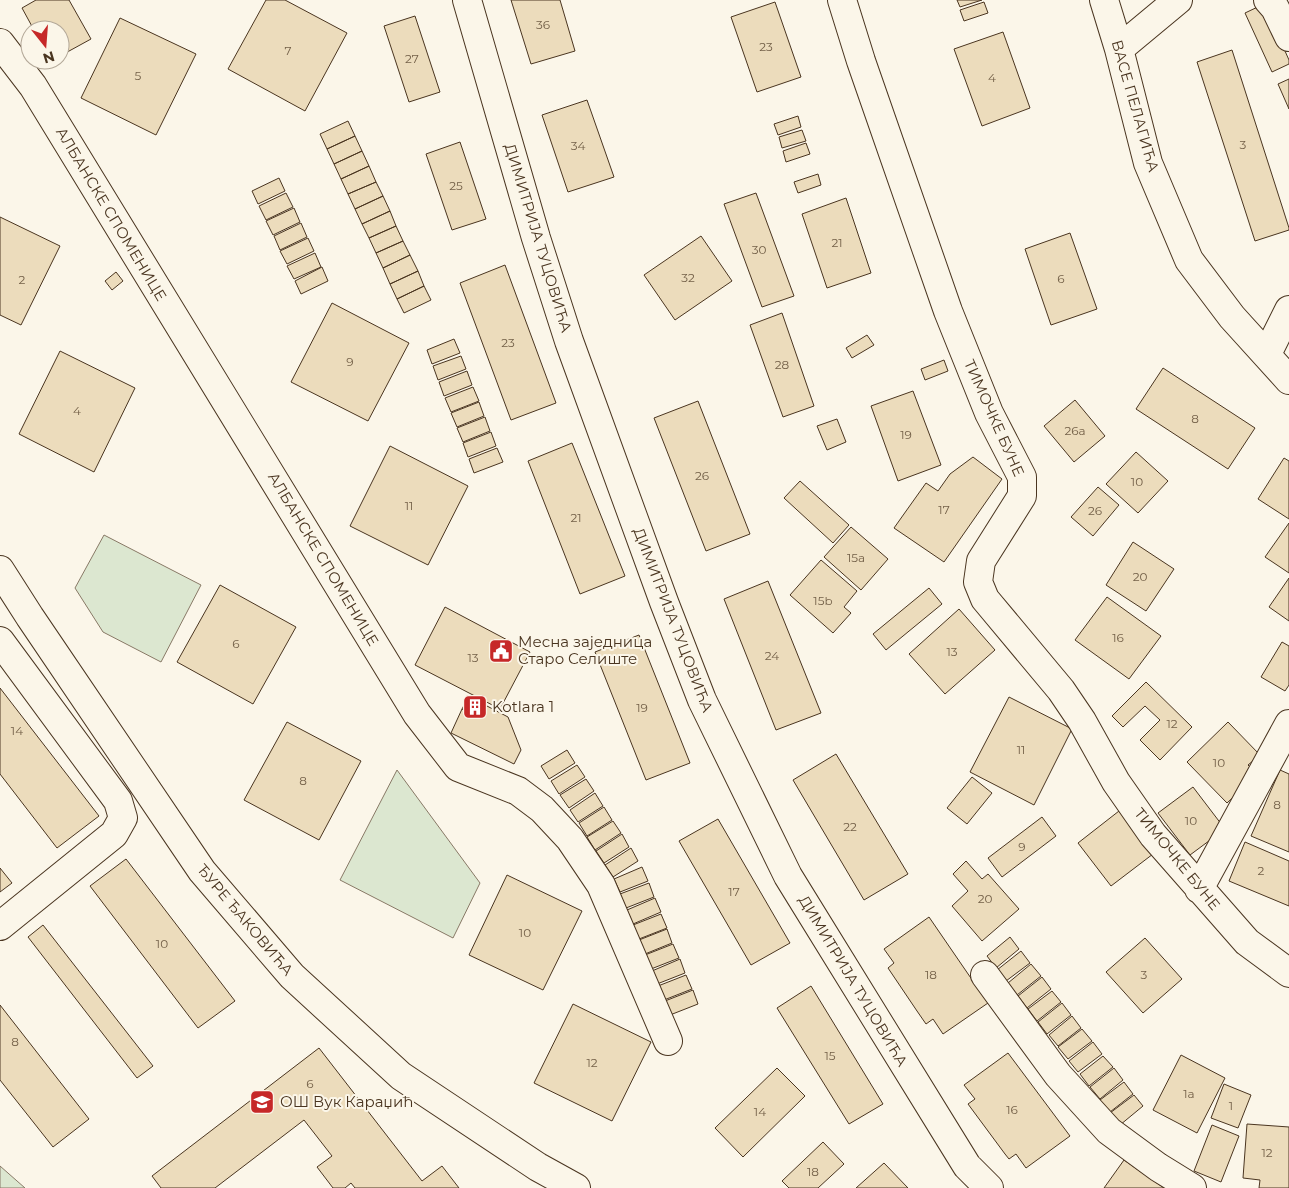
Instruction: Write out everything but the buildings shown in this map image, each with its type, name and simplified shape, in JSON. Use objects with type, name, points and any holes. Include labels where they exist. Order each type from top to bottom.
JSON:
[{"type":"street","name":"ДИМИТРИЈА ТУЦОВИЋА","points":[[467,0],[536,238],[569,341],[664,602],[702,700],[788,876],[966,1166],[989,1188]]},
{"type":"street","name":"ТИМОЧКЕ БУНЕ","points":[[842,0],[861,61],[948,311],[989,413],[1022,477],[1022,496],[981,561],[978,582],[985,599],[1061,690],[1082,721],[1116,782],[1153,835],[1247,942],[1289,973]]},
{"type":"street","name":"ВАСЕ ПЕЛАГИЋА","points":[[1104,0],[1119,49],[1148,162],[1189,260],[1232,317],[1289,380]]},
{"type":"street","points":[[1119,49],[1178,0]]},
{"type":"street","points":[[1268,0],[1275,8],[1289,37]]},
{"type":"street","name":"АЛБАНСКЕ СПОМЕНИЦЕ","points":[[0,43],[33,86],[418,714],[458,767],[518,791],[542,809],[570,839],[601,885],[668,1041]]},
{"type":"street","points":[[1266,354],[1289,310]]},
{"type":"street","name":"ЂУРЕ ЂАКОВИЋА","points":[[0,570],[35,625],[202,871],[292,976],[401,1076],[538,1168],[576,1188]]},
{"type":"street","points":[[0,641],[118,801],[123,818],[114,834],[0,926]]},
{"type":"street","points":[[1199,889],[1289,724]]},
{"type":"street","points":[[985,975],[1058,1075],[1109,1131],[1158,1167],[1192,1188]]},
{"type":"green space","points":[[104,535],[201,585],[161,662],[103,632],[75,588]]},
{"type":"green space","points":[[397,770],[480,883],[453,938],[340,880]]},
{"type":"green space","points":[[0,1166],[25,1188],[0,1188]]},
{"type":"place","name":"Месна заједница Старо Селиште","points":[[501,651]]},
{"type":"place","name":"Kotlara 1","points":[[475,707]]},
{"type":"place","name":"ОШ Вук Караџић","points":[[262,1102]]}]
